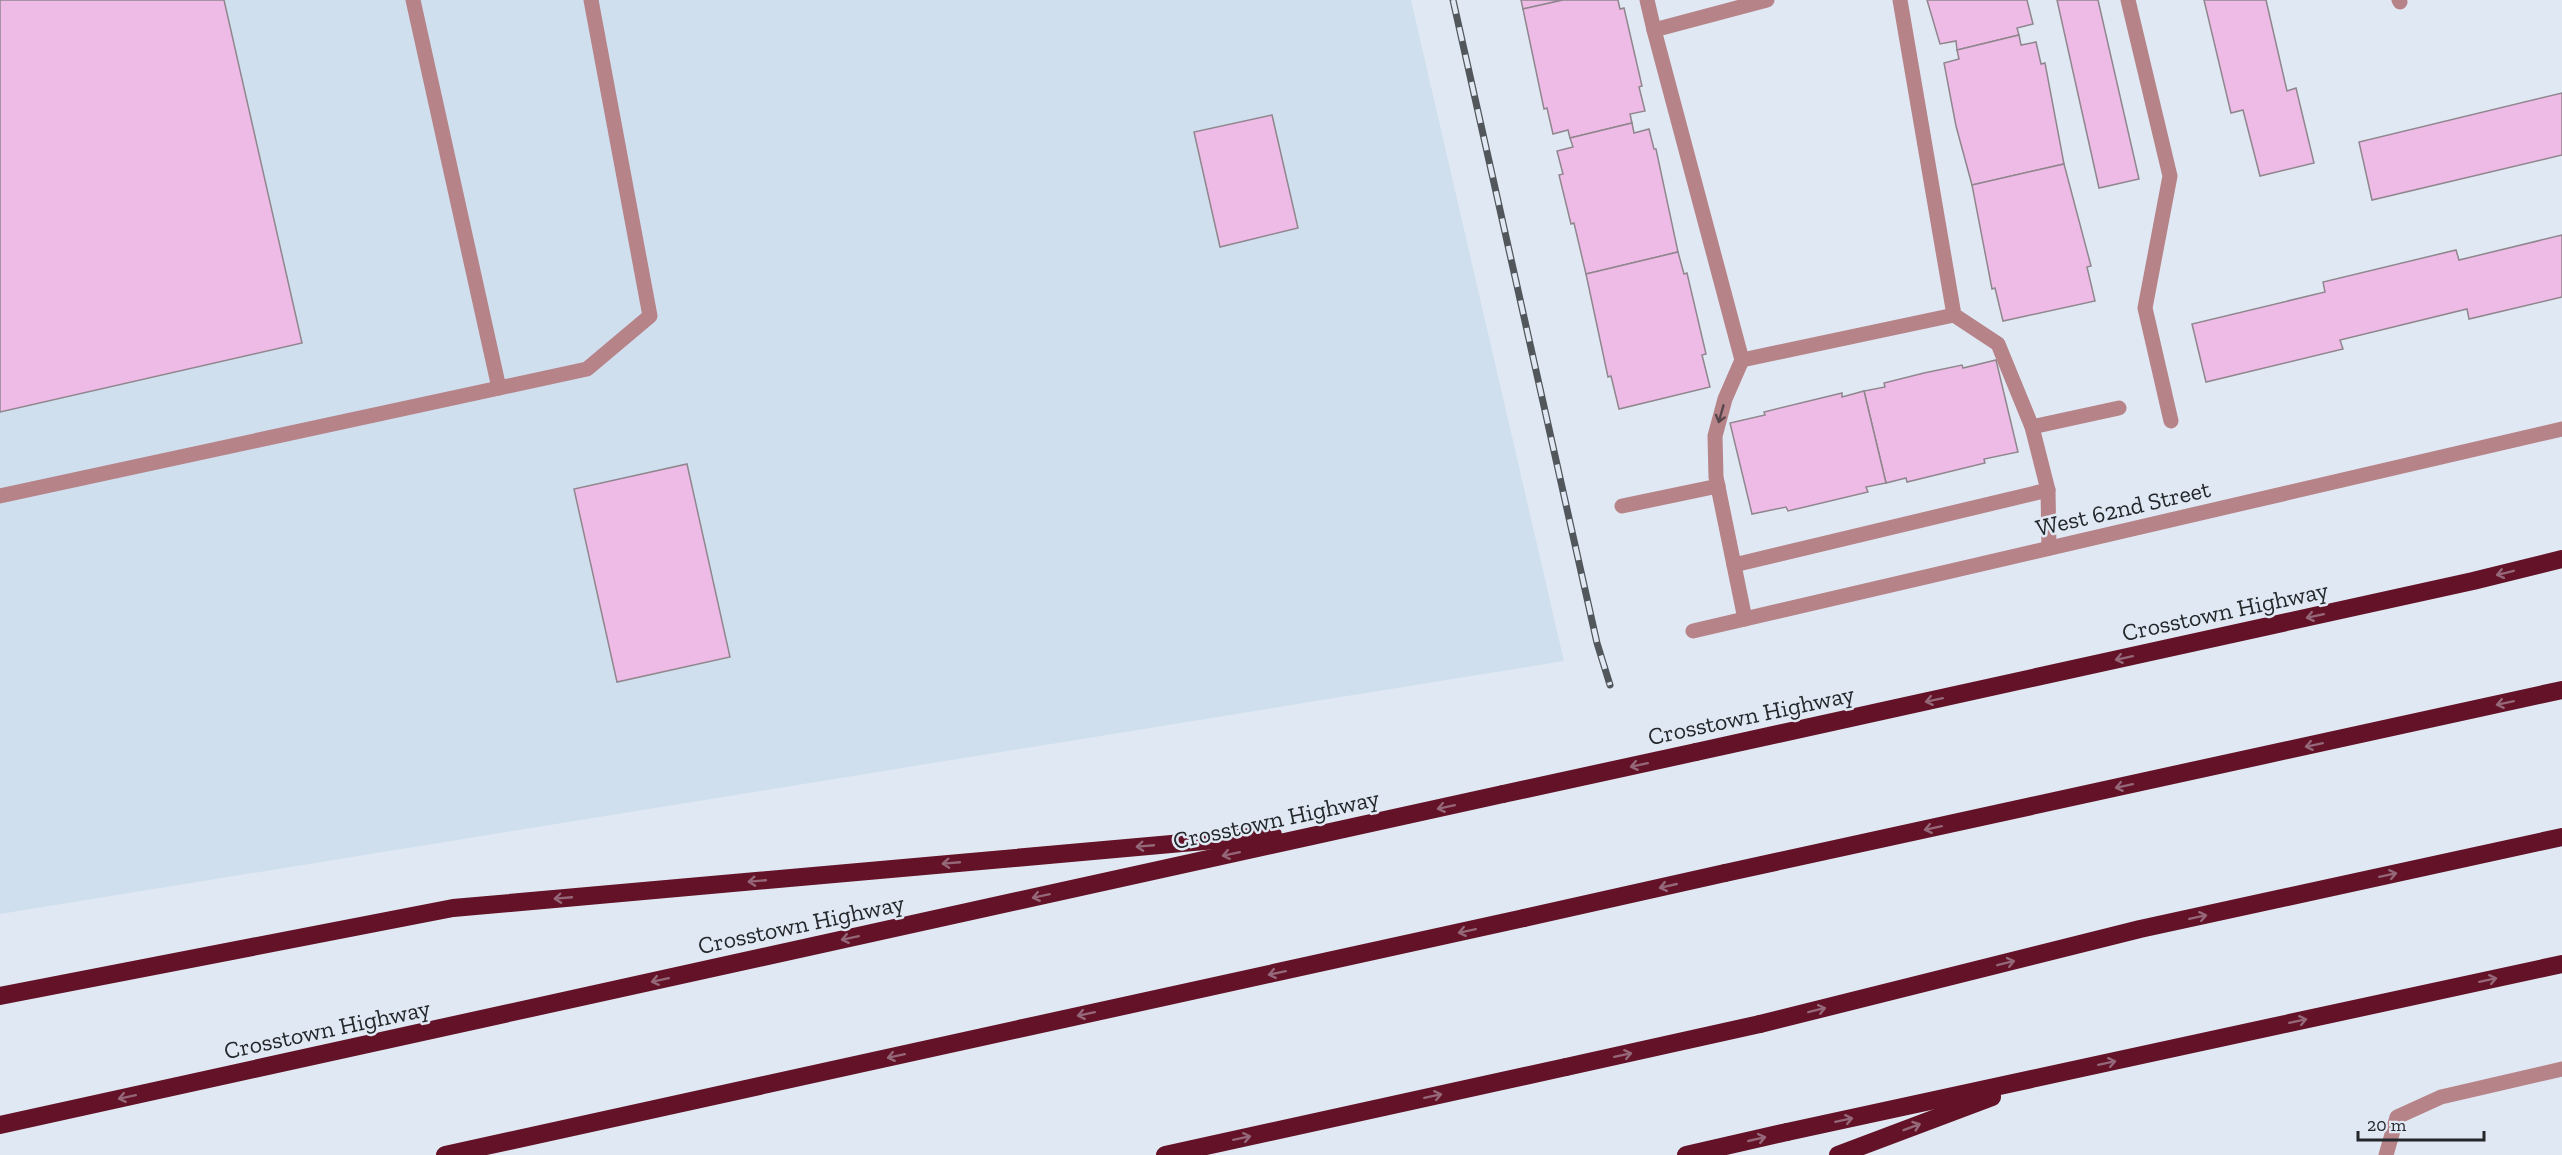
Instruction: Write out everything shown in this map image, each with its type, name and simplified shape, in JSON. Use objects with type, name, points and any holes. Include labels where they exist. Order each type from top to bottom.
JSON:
[{"type":"highway","name":"Crosstown Highway","points":[[0,1125],[2474,581],[2562,559]]},
{"type":"highway","points":[[445,1155],[2562,690]]},
{"type":"highway","points":[[0,996],[453,908],[1350,828]]},
{"type":"highway","points":[[1165,1155],[1760,1024],[2140,930],[2562,837]]},
{"type":"highway","points":[[1686,1155],[2562,964]]},
{"type":"highway","points":[[1838,1155],[2050,1076]]},
{"type":"street","points":[[413,0],[499,388]]},
{"type":"street","points":[[0,496],[587,369],[650,316],[591,0]]},
{"type":"street","points":[[1647,0],[1742,360],[1725,399],[1715,436],[1718,486],[1745,619]]},
{"type":"street","points":[[1654,30],[1767,0]]},
{"type":"street","points":[[1900,0],[1954,315]]},
{"type":"street","points":[[2128,0],[2170,176],[2145,308],[2172,421]]},
{"type":"street","points":[[1742,360],[1954,315],[1998,344],[2032,427],[2048,490],[2049,548]]},
{"type":"street","points":[[2032,427],[2119,408]]},
{"type":"street","name":"West 62nd Street","points":[[1693,631],[2562,429]]},
{"type":"street","points":[[1622,506],[1718,486]]},
{"type":"street","points":[[1734,565],[2048,490]]},
{"type":"street","points":[[2386,1155],[2397,1117],[2441,1097],[2562,1069]]},
{"type":"shaded area","points":[[0,0],[1411,0],[1564,661],[0,914]]},
{"type":"building","points":[[0,0],[224,0],[302,343],[0,412]]},
{"type":"building","points":[[1521,0],[1563,0],[1523,9]]},
{"type":"building","points":[[1563,0],[1618,0],[1620,9],[1624,8],[1642,86],[1639,87],[1645,111],[1630,114],[1632,123],[1570,138],[1568,130],[1553,134],[1547,108],[1544,109],[1523,9]]},
{"type":"building","points":[[1927,0],[2027,0],[2033,24],[2017,28],[2019,35],[1957,50],[1956,41],[1940,44]]},
{"type":"building","points":[[2057,0],[2098,0],[2139,179],[2099,188]]},
{"type":"building","points":[[2204,0],[2266,0],[2287,91],[2296,88],[2314,163],[2260,176],[2243,110],[2231,113]]},
{"type":"building","points":[[2019,35],[2021,45],[2036,42],[2041,64],[2045,63],[2064,164],[1972,185],[1956,126],[1944,63],[1959,59],[1957,50]]},
{"type":"building","points":[[2562,93],[2562,155],[2372,200],[2359,142]]},
{"type":"building","points":[[1272,115],[1298,228],[1220,247],[1194,132]]},
{"type":"building","points":[[1632,123],[1634,133],[1649,129],[1654,149],[1656,149],[1678,252],[1586,274],[1574,223],[1571,224],[1559,175],[1563,174],[1557,151],[1573,147],[1570,138]]},
{"type":"building","points":[[2064,164],[2091,266],[2087,267],[2095,301],[2003,321],[1995,288],[1992,289],[1972,185]]},
{"type":"building","points":[[2562,235],[2562,297],[2469,319],[2467,309],[2340,340],[2343,349],[2206,382],[2192,324],[2325,292],[2323,282],[2456,250],[2459,260]]},
{"type":"building","points":[[1678,252],[1684,274],[1687,273],[1706,354],[1702,355],[1710,387],[1619,409],[1611,376],[1608,377],[1586,274]]},
{"type":"building","points":[[1996,360],[2018,452],[1984,459],[1985,463],[1907,482],[1906,478],[1886,483],[1864,391],[1885,387],[1884,383],[1924,373],[1962,365],[1963,368]]},
{"type":"building","points":[[1864,391],[1886,483],[1866,487],[1868,492],[1788,511],[1786,507],[1752,514],[1730,423],[1765,415],[1764,412],[1842,393],[1842,397]]},
{"type":"building","points":[[687,464],[730,657],[617,682],[574,489]]},
{"type":"railway","points":[[1453,0],[1597,643],[1610,685]]}]
